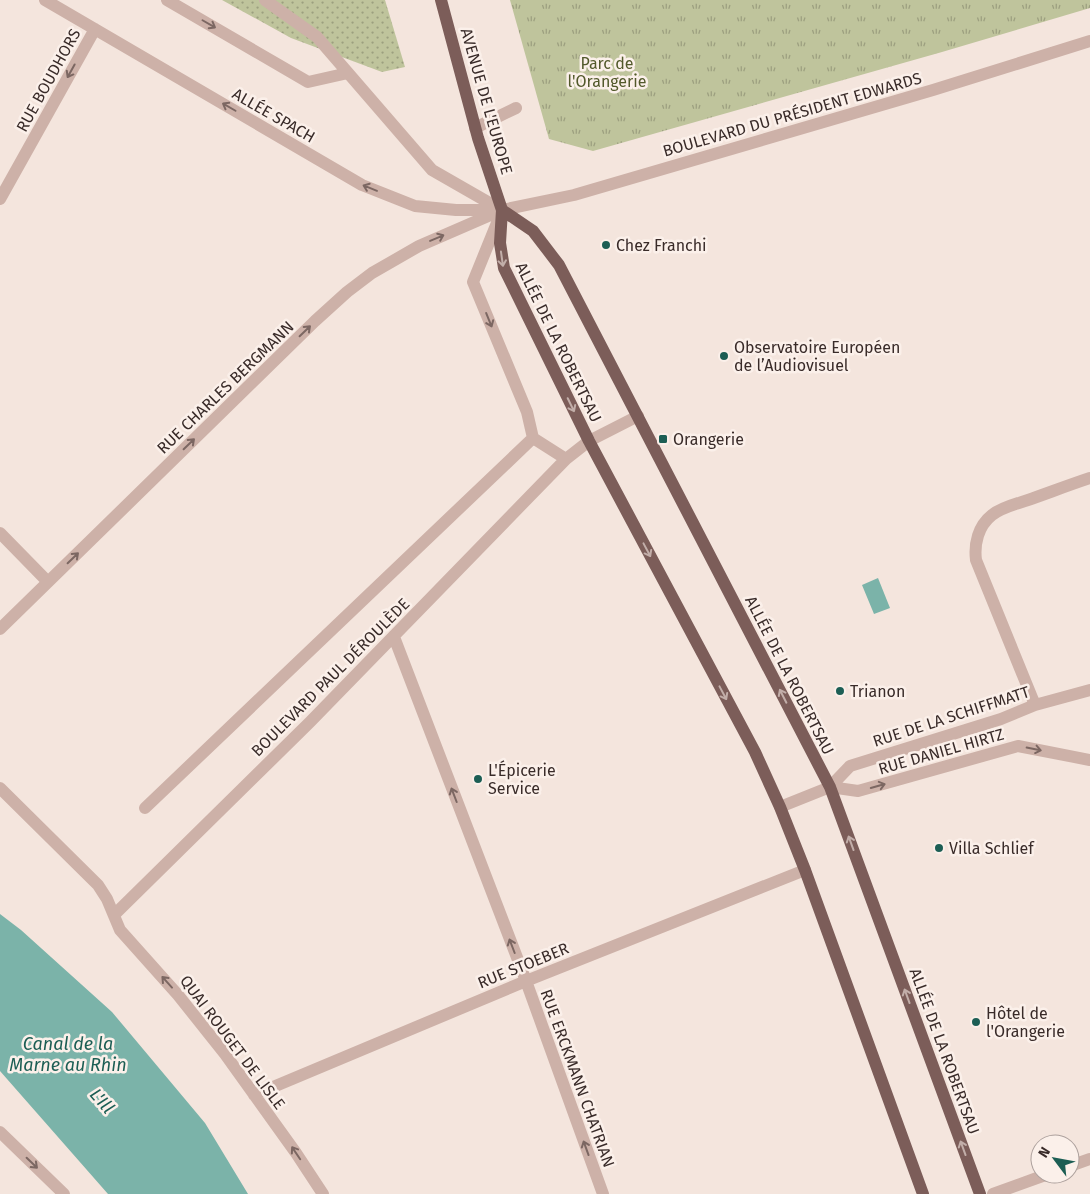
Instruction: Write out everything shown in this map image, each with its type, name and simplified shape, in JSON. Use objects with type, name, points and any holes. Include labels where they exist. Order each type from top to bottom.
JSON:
[{"type":"main road","name":"AVENUE DE L'EUROPE","points":[[441,0],[476,128],[502,210]]},
{"type":"main road","name":"ALLÉE DE LA ROBERTSAU","points":[[502,210],[533,231],[559,265],[830,787],[980,1194]]},
{"type":"main road","name":"ALLÉE DE LA ROBERTSAU","points":[[502,210],[500,243],[504,268],[589,441],[754,752],[780,808],[805,870],[923,1194]]},
{"type":"street","name":"ALLÉE SPACH","points":[[45,0],[362,185],[415,206],[456,210],[502,210]]},
{"type":"street","points":[[167,0],[308,82],[348,73]]},
{"type":"street","points":[[265,0],[317,37],[432,170],[502,210],[473,282],[527,412],[533,438],[566,459]]},
{"type":"street","name":"RUE BOUDHORS","points":[[0,199],[95,29]]},
{"type":"street","name":"BOULEVARD DU PRÉSIDENT EDWARDS","points":[[502,210],[574,195],[933,90],[1090,41]]},
{"type":"street","points":[[476,128],[516,108]]},
{"type":"street","name":"RUE CHARLES BERGMANN","points":[[0,628],[347,292],[372,274],[419,246],[502,210]]},
{"type":"street","name":"BOULEVARD PAUL DÉROULÈDE","points":[[114,914],[394,637],[566,459],[589,441],[638,416]]},
{"type":"street","name":"BOULEVARD PAUL DÉROULÈDE","points":[[145,808],[533,438]]},
{"type":"street","points":[[1035,705],[976,560],[975,549],[984,523],[992,515],[1006,508],[1090,478]]},
{"type":"street","points":[[0,533],[48,582]]},
{"type":"street","name":"RUE ERCKMANN CHATRIAN","points":[[394,637],[526,981],[603,1194]]},
{"type":"street","name":"RUE DE LA SCHIFFMATT","points":[[830,787],[850,766],[1001,719],[1035,705],[1090,690]]},
{"type":"street","name":"RUE DANIEL HIRTZ","points":[[830,787],[858,791],[1018,746],[1090,760]]},
{"type":"street","points":[[780,808],[830,787]]},
{"type":"street","name":"QUAI ROUGET DE LISLE","points":[[0,788],[98,885],[107,899],[120,930],[178,995],[225,1054],[323,1194]]},
{"type":"street","name":"RUE STOEBER","points":[[254,1095],[526,981],[805,870]]},
{"type":"street","points":[[0,1132],[64,1194]]},
{"type":"street","points":[[993,1194],[1030,1181]]},
{"type":"green space","points":[[222,0],[385,0],[405,67],[382,72],[291,38]]},
{"type":"green space","name":"Parc de l'Orangerie","points":[[510,0],[1090,0],[1090,8],[593,151],[549,139]]},
{"type":"water","points":[[878,578],[890,608],[874,614],[862,585]]},
{"type":"water","name":"Canal de la Marne au Rhin","points":[[0,914],[21,930],[112,1012],[205,1123],[248,1194],[108,1194],[0,1071]]},
{"type":"place","name":"Chez Franchi","points":[[606,245]]},
{"type":"place","name":"Observatoire Européen de l’Audiovisuel","points":[[724,356]]},
{"type":"place","name":"Orangerie","points":[[663,439]]},
{"type":"place","name":"Trianon","points":[[840,691]]},
{"type":"place","name":"L'Épicerie Service","points":[[478,779]]},
{"type":"place","name":"Villa Schlief","points":[[939,848]]},
{"type":"place","name":"Hôtel de l'Orangerie","points":[[976,1022]]},
{"type":"water label","name":"L'Ill","points":[[102,1101]]}]
